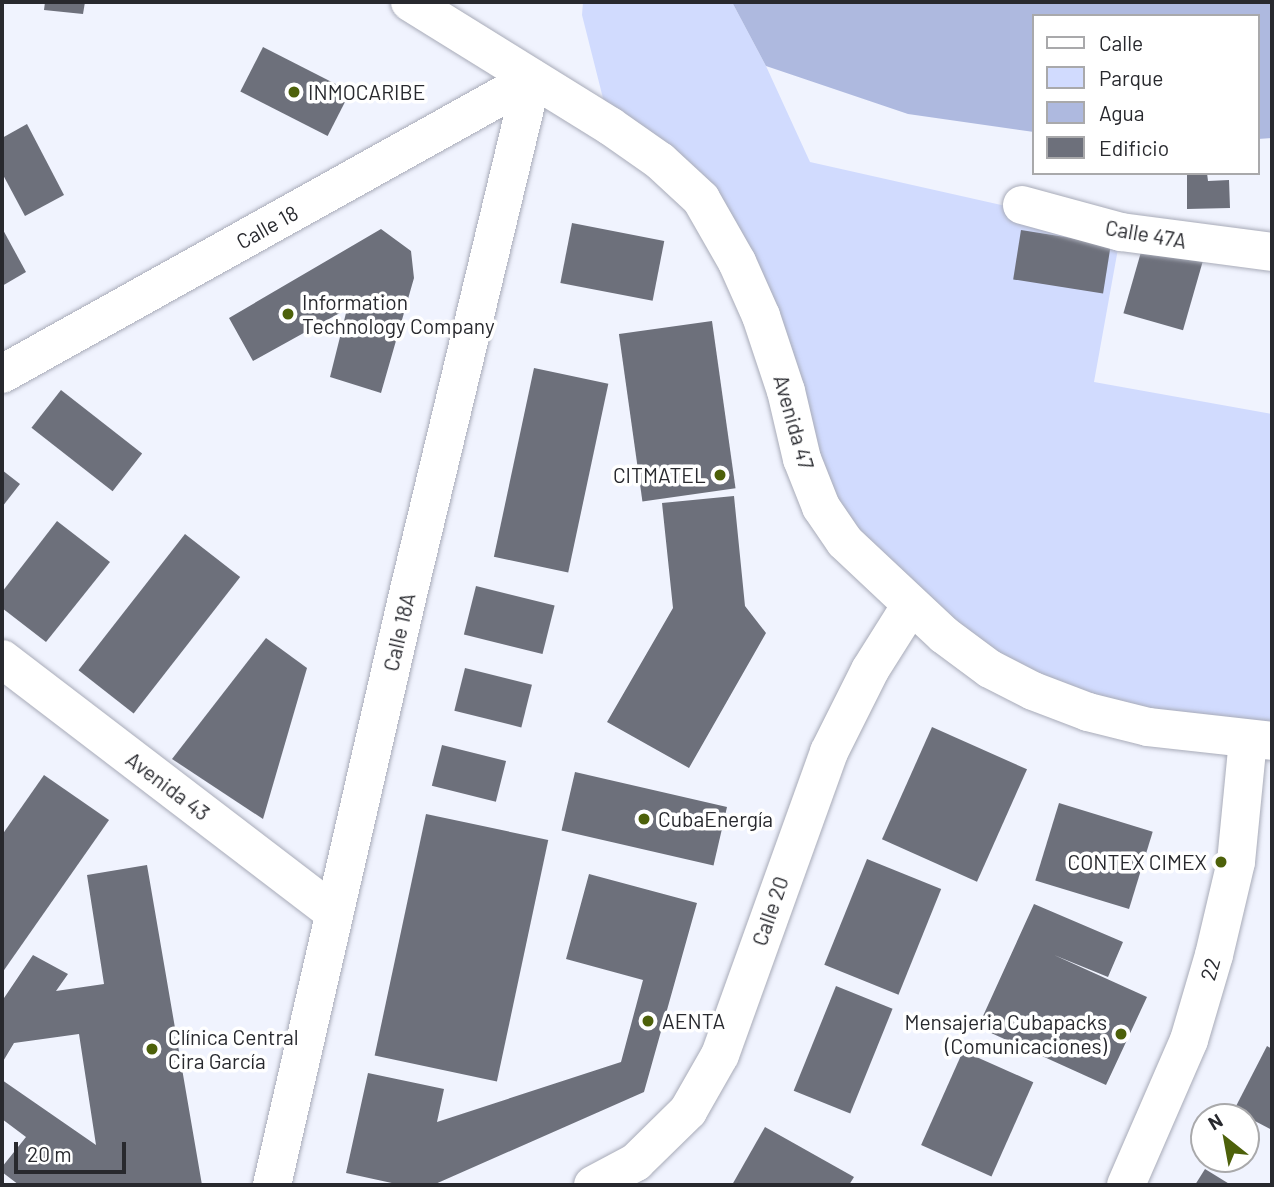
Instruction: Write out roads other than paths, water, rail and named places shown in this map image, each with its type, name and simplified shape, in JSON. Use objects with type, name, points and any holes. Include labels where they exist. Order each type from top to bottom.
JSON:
[{"type":"street","name":"Avenida 47","points":[[410,2],[610,126],[660,161],[701,199],[737,261],[761,316],[786,391],[802,459],[821,507],[845,542],[944,635],[990,669],[1033,691],[1088,712],[1148,727],[1260,740]]},
{"type":"street","name":"Calle 18","points":[[2,374],[532,79]]},
{"type":"street","name":"Calle 18A","points":[[272,1185],[532,79]]},
{"type":"street","name":"Calle 47A","points":[[1022,205],[1121,232],[1272,252]]},
{"type":"street","name":"Calle 20","points":[[593,1185],[636,1162],[688,1111],[720,1055],[829,752],[870,670],[911,605]]},
{"type":"street","name":"Avenida 43","points":[[2,659],[334,913]]},
{"type":"street","name":"22","points":[[1126,1185],[1189,1040],[1214,955],[1260,740]]},
{"type":"water","points":[[732,2],[1272,2],[1272,138],[1260,139],[1260,14],[1032,14],[1032,132],[908,114],[766,66]]},
{"type":"place","name":"INMOCARIBE","points":[[294,92]]},
{"type":"place","name":"Information Technology Company","points":[[288,314]]},
{"type":"place","name":"CITMATEL","points":[[720,475]]},
{"type":"place","name":"CubaEnergía","points":[[644,819]]},
{"type":"place","name":"CONTEX CIMEX","points":[[1221,862]]},
{"type":"place","name":"AENTA","points":[[648,1021]]},
{"type":"place","name":"Mensajeria Cubapacks (Comunicaciones)","points":[[1121,1034]]},
{"type":"place","name":"Clínica Central Cira García","points":[[152,1049]]}]
